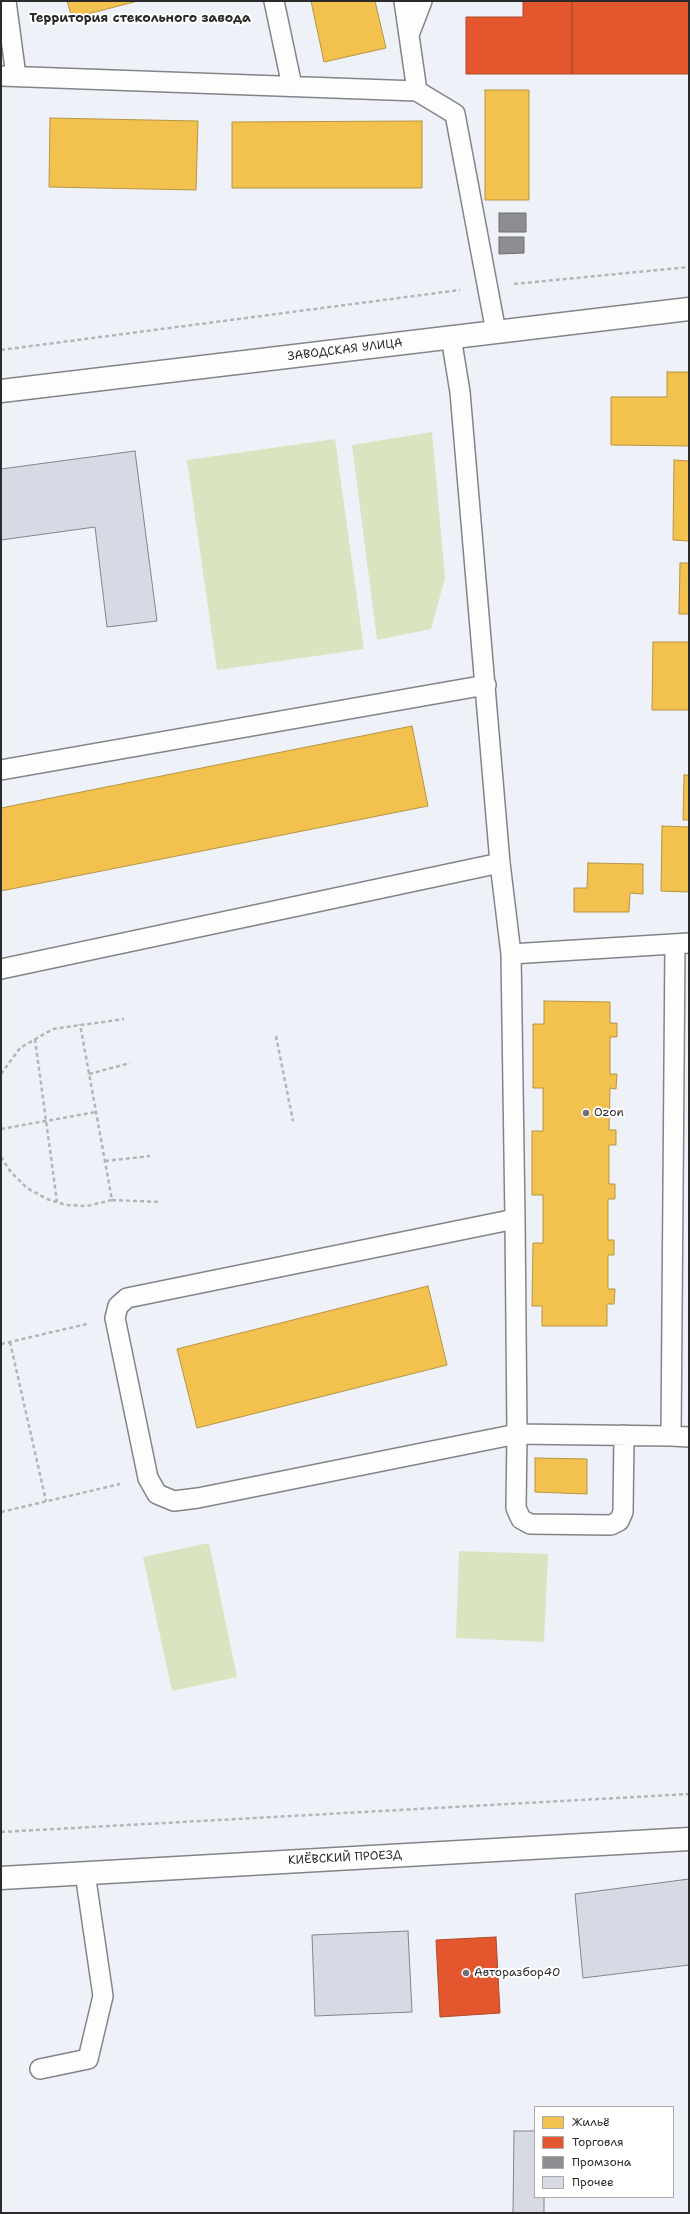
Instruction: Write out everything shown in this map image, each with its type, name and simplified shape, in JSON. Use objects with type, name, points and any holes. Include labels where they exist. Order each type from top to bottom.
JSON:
[{"type":"street","name":"ЗАВОДСКАЯ УЛИЦА","points":[[1,391],[689,309]]},
{"type":"street","name":"КИЁВСКИЙ ПРОЕЗД","points":[[1,1878],[689,1839]]},
{"type":"lane","points":[[6,1],[8,76],[417,91],[455,114],[489,286],[496,332]]},
{"type":"lane","points":[[274,1],[292,86]]},
{"type":"lane","points":[[404,1],[410,32],[417,91]]},
{"type":"lane","points":[[410,32],[422,1]]},
{"type":"lane","points":[[451,337],[460,392],[500,863],[511,954],[517,1434],[516,1508],[521,1519],[530,1524],[552,1525],[611,1525],[619,1521],[623,1512],[624,1435]]},
{"type":"lane","points":[[1,770],[486,685]]},
{"type":"lane","points":[[1,969],[500,863]]},
{"type":"lane","points":[[511,954],[682,943],[680,1436],[517,1434],[198,1498],[174,1501],[157,1494],[148,1478],[115,1318],[118,1306],[127,1298],[515,1219]]},
{"type":"lane","points":[[40,2069],[88,2059],[103,1996],[86,1873]]},
{"type":"path","points":[[1,350],[489,286],[689,268]]},
{"type":"path","points":[[1,1074],[20,1048],[53,1029],[124,1019]]},
{"type":"path","points":[[80,1024],[112,1200]]},
{"type":"path","points":[[276,1036],[293,1121]]},
{"type":"path","points":[[36,1039],[57,1202]]},
{"type":"path","points":[[89,1074],[130,1063]]},
{"type":"path","points":[[1,1129],[96,1112]]},
{"type":"path","points":[[105,1161],[150,1156]]},
{"type":"path","points":[[1,1157],[10,1171],[27,1188],[47,1199],[57,1202],[87,1206],[112,1200],[159,1202]]},
{"type":"path","points":[[1,1344],[115,1318]]},
{"type":"path","points":[[10,1342],[46,1501]]},
{"type":"path","points":[[1,1512],[148,1478]]},
{"type":"path","points":[[1,1832],[689,1794]]},
{"type":"green space","points":[[432,432],[445,578],[431,629],[377,640],[352,445]]},
{"type":"green space","points":[[335,439],[364,649],[217,670],[187,460]]},
{"type":"green space","points":[[209,1543],[237,1677],[172,1691],[143,1557]]},
{"type":"green space","points":[[459,1551],[548,1554],[544,1642],[456,1638]]},
{"type":"building: Жильё","points":[[67,1],[138,1],[72,18]]},
{"type":"building: Жильё","points":[[311,1],[375,1],[386,48],[324,62]]},
{"type":"building: Жильё","points":[[485,90],[529,90],[529,200],[485,200]]},
{"type":"building: Жильё","points":[[50,118],[198,121],[196,190],[49,187]]},
{"type":"building: Жильё","points":[[422,121],[422,188],[232,188],[232,122]]},
{"type":"building: Жильё","points":[[667,372],[689,372],[689,446],[611,445],[611,397],[667,397]]},
{"type":"building: Жильё","points":[[674,460],[689,461],[689,541],[673,540]]},
{"type":"building: Жильё","points":[[680,563],[689,563],[689,614],[679,614]]},
{"type":"building: Жильё","points":[[653,642],[689,642],[689,710],[652,710]]},
{"type":"building: Жильё","points":[[412,726],[428,806],[1,891],[1,808]]},
{"type":"building: Жильё","points":[[684,775],[689,775],[689,820],[683,820]]},
{"type":"building: Жильё","points":[[662,826],[689,827],[689,892],[661,891]]},
{"type":"building: Жильё","points":[[588,863],[643,864],[643,894],[630,893],[629,912],[574,912],[574,888],[587,888]]},
{"type":"building: Жильё","points":[[544,1001],[610,1002],[610,1023],[617,1023],[617,1037],[610,1037],[610,1074],[617,1074],[616,1089],[610,1088],[609,1130],[616,1130],[616,1145],[609,1145],[609,1184],[615,1184],[615,1199],[608,1199],[608,1240],[614,1240],[614,1255],[608,1255],[608,1289],[615,1289],[614,1304],[607,1304],[607,1326],[542,1326],[542,1306],[532,1306],[533,1243],[543,1243],[543,1195],[532,1195],[532,1131],[543,1131],[543,1088],[533,1088],[533,1024],[544,1024]]},
{"type":"building: Жильё","points":[[428,1286],[447,1365],[197,1428],[177,1349]]},
{"type":"building: Жильё","points":[[535,1458],[587,1459],[587,1494],[535,1492]]},
{"type":"building: Торговля","points":[[523,1],[572,1],[572,74],[466,74],[466,17],[523,17]]},
{"type":"building: Торговля","points":[[572,1],[689,1],[689,74],[572,74]]},
{"type":"building: Торговля","points":[[496,1937],[500,2013],[440,2017],[436,1940]]},
{"type":"building: Промзона","points":[[499,213],[526,213],[526,232],[499,232]]},
{"type":"building: Промзона","points":[[499,237],[524,237],[524,253],[499,254]]},
{"type":"building: Прочее","points":[[135,451],[157,621],[107,627],[95,527],[1,540],[1,469]]},
{"type":"building: Прочее","points":[[689,1879],[689,1965],[583,1978],[575,1894]]},
{"type":"building: Прочее","points":[[408,1931],[412,2012],[315,2016],[312,1935]]},
{"type":"building: Прочее","points":[[514,2131],[534,2131],[534,2198],[544,2198],[544,2213],[513,2213]]},
{"type":"place","name":"Ozon","points":[[586,1113]]},
{"type":"place","name":"Авторазбор40","points":[[466,1973]]},
{"type":"district","name":"Территория стекольного завода","points":[[140,19]]}]
